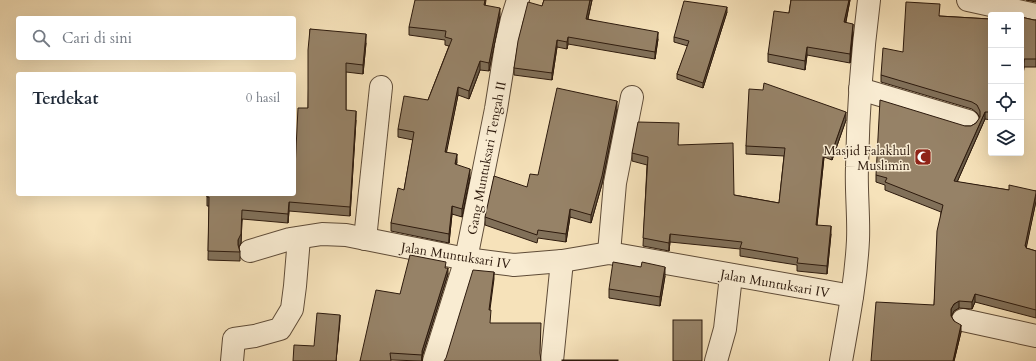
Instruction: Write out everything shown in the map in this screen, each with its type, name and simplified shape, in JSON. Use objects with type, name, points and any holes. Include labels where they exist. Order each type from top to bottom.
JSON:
[{"type":"street","name":"Gang Muntuksari Tengah II","points":[[434,361],[466,258],[496,109],[506,46],[518,0]]},
{"type":"street","points":[[841,361],[852,296],[858,240],[857,168],[860,89],[869,0]]},
{"type":"street","points":[[968,0],[991,2],[1036,15]]},
{"type":"street","points":[[365,239],[381,87]]},
{"type":"street","points":[[860,89],[968,121]]},
{"type":"street","points":[[608,254],[615,183],[632,98]]},
{"type":"street","name":"Jalan Muntuksari IV","points":[[250,251],[290,239],[322,234],[346,235],[466,258],[514,265],[562,261],[608,254],[852,296]]},
{"type":"street","points":[[232,361],[234,339],[255,336],[280,329],[292,309],[299,238]]},
{"type":"street","points":[[552,361],[562,261]]},
{"type":"street","points":[[716,361],[725,329],[731,276]]},
{"type":"street","points":[[962,320],[1035,333]]},
{"type":"building","points":[[415,0],[485,0],[484,5],[500,8],[489,63],[480,61],[469,91],[458,87],[445,152],[457,154],[455,164],[470,169],[462,209],[452,206],[449,234],[391,223],[398,188],[404,190],[414,132],[398,129],[404,96],[428,100],[452,39],[445,37],[446,31],[409,27]]},
{"type":"building","points":[[544,0],[590,0],[586,19],[658,32],[655,52],[568,37],[567,42],[557,40],[552,73],[514,68],[518,41],[528,2],[542,6]]},
{"type":"building","points":[[791,0],[849,0],[844,22],[853,24],[850,54],[807,47],[805,61],[768,54],[774,11],[789,13]]},
{"type":"building","points":[[684,1],[727,7],[703,83],[677,74],[689,41],[674,37]]},
{"type":"building","points":[[906,2],[940,4],[939,16],[988,19],[988,112],[985,112],[954,181],[1009,190],[1009,185],[1036,191],[1025,246],[1026,248],[1036,251],[1036,310],[975,294],[972,302],[959,301],[954,304],[951,309],[951,316],[954,321],[961,325],[953,361],[871,361],[876,302],[934,305],[937,231],[943,205],[885,182],[887,178],[876,175],[880,100],[965,126],[971,126],[976,123],[980,117],[980,111],[977,105],[972,102],[881,75],[883,48],[903,52]]},
{"type":"building","points":[[1024,18],[1036,20],[1036,59],[1024,59]]},
{"type":"building","points":[[310,29],[366,34],[363,65],[346,63],[346,110],[356,111],[350,207],[289,202],[288,214],[242,210],[241,234],[238,240],[240,252],[208,251],[209,197],[207,196],[296,196],[298,108],[308,108],[308,50]]},
{"type":"building","points":[[764,83],[846,112],[832,152],[824,149],[816,225],[831,226],[827,266],[797,263],[798,258],[740,248],[742,242],[670,234],[669,243],[643,238],[648,157],[632,153],[638,122],[679,123],[678,145],[733,143],[734,195],[779,203],[785,148],[746,146],[749,89],[763,90]]},
{"type":"building","points":[[557,88],[617,101],[602,176],[591,215],[570,209],[566,234],[538,230],[537,235],[485,217],[494,176],[527,187],[530,174],[538,175]]},
{"type":"building","points":[[410,255],[446,262],[445,268],[448,268],[422,355],[390,353],[391,361],[360,361],[376,290],[400,294]]},
{"type":"building","points":[[613,262],[641,267],[642,262],[665,267],[660,297],[609,289]]},
{"type":"building","points":[[473,270],[494,272],[489,310],[491,310],[490,323],[541,323],[541,361],[444,361]]},
{"type":"building","points":[[317,313],[340,315],[336,361],[293,361],[294,345],[314,346]]},
{"type":"building","points":[[673,320],[702,320],[702,361],[673,361]]},
{"type":"building","points":[[618,360],[618,361],[562,361]]},
{"type":"place","name":"Masjid Falakhul Muslimin","points":[[923,157]]}]
